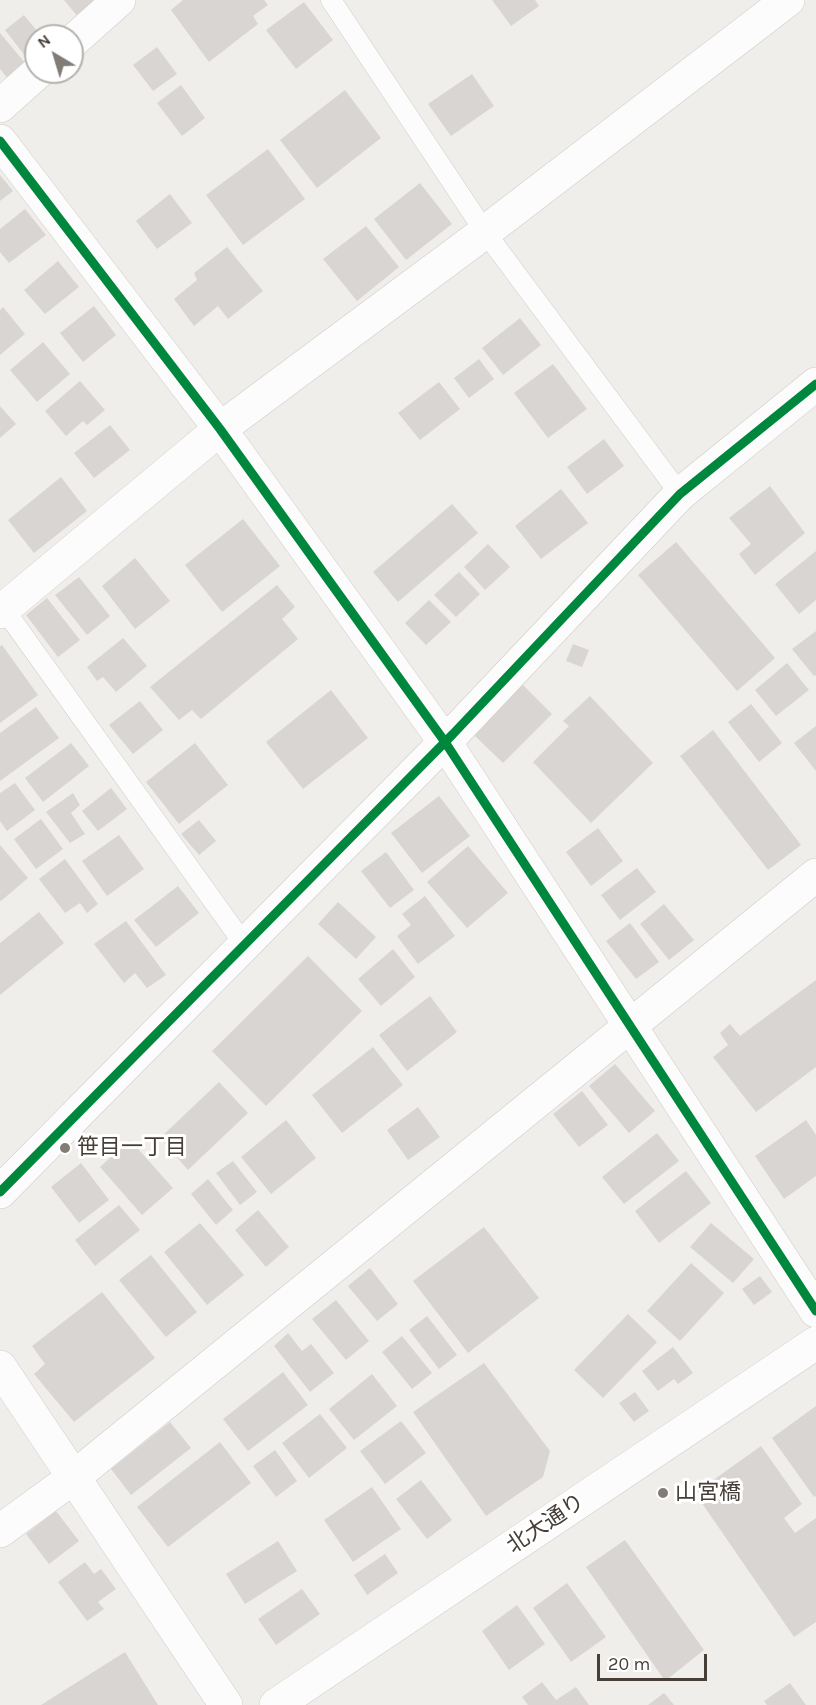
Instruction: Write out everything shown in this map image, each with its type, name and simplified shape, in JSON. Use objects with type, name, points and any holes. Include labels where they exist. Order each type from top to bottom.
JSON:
[{"type":"street","points":[[84,31],[119,0]]},
{"type":"street","points":[[2,610],[220,429],[485,232],[788,0]]},
{"type":"street","points":[[0,106],[25,84]]},
{"type":"street","points":[[0,141],[220,429],[445,742],[816,1311]]},
{"type":"street","points":[[0,1192],[445,742],[680,494],[816,384]]},
{"type":"street","points":[[0,1531],[74,1477],[816,875]]},
{"type":"street","name":"北大通り","points":[[276,1705],[816,1343]]},
{"type":"street","points":[[0,1367],[226,1705]]},
{"type":"lane","points":[[331,0],[485,232],[680,494]]},
{"type":"lane","points":[[2,610],[244,944]]},
{"type":"building","points":[[64,0],[100,0],[79,18]]},
{"type":"building","points":[[183,0],[264,0],[268,5],[253,16],[258,24],[209,62],[171,10]]},
{"type":"building","points":[[492,0],[535,0],[539,6],[511,26]]},
{"type":"building","points":[[304,2],[333,40],[296,69],[266,30]]},
{"type":"building","points":[[24,15],[31,24],[24,24],[24,55],[5,30]]},
{"type":"building","points":[[0,33],[24,62],[24,66],[8,79],[0,69]]},
{"type":"building","points":[[157,47],[177,74],[153,91],[133,65]]},
{"type":"building","points":[[472,74],[494,106],[451,136],[428,104]]},
{"type":"building","points":[[181,85],[205,118],[182,136],[157,103]]},
{"type":"building","points":[[345,90],[381,138],[317,188],[280,140]]},
{"type":"building","points":[[268,149],[305,199],[243,245],[206,195]]},
{"type":"building","points":[[0,175],[13,191],[0,201]]},
{"type":"building","points":[[420,183],[452,224],[406,260],[374,219]]},
{"type":"building","points":[[170,194],[192,223],[157,249],[136,221]]},
{"type":"building","points":[[25,209],[46,235],[9,263],[0,252],[0,229]]},
{"type":"building","points":[[366,226],[399,267],[357,301],[323,259]]},
{"type":"building","points":[[227,247],[263,291],[228,319],[218,306],[194,326],[174,299],[197,280],[194,273]]},
{"type":"building","points":[[58,261],[79,287],[45,314],[24,290]]},
{"type":"building","points":[[94,306],[116,335],[83,362],[60,333]]},
{"type":"building","points":[[3,307],[25,334],[0,355],[0,310]]},
{"type":"building","points":[[520,318],[541,345],[503,375],[482,348]]},
{"type":"building","points":[[43,342],[70,374],[37,402],[10,370]]},
{"type":"building","points":[[479,359],[494,379],[469,398],[454,378]]},
{"type":"building","points":[[553,364],[587,409],[548,438],[514,393]]},
{"type":"building","points":[[80,381],[105,410],[87,425],[83,421],[66,436],[45,411]]},
{"type":"building","points":[[439,382],[460,409],[420,440],[398,413]]},
{"type":"building","points":[[0,406],[16,424],[0,438]]},
{"type":"building","points":[[110,425],[130,450],[94,478],[74,453]]},
{"type":"building","points":[[604,439],[624,466],[587,494],[567,467]]},
{"type":"building","points":[[61,477],[87,511],[34,553],[8,520]]},
{"type":"building","points":[[770,486],[805,533],[755,575],[739,554],[751,544],[729,518]]},
{"type":"building","points":[[561,489],[588,523],[541,559],[515,526]]},
{"type":"building","points":[[452,504],[478,533],[398,602],[373,572]]},
{"type":"building","points":[[243,519],[280,566],[222,612],[185,565]]},
{"type":"building","points":[[676,542],[775,658],[737,691],[638,575]]},
{"type":"building","points":[[488,544],[510,567],[485,590],[464,567]]},
{"type":"building","points":[[816,551],[816,600],[799,614],[775,584]]},
{"type":"building","points":[[135,558],[170,601],[135,629],[102,586]]},
{"type":"building","points":[[459,572],[480,594],[456,617],[434,595]]},
{"type":"building","points":[[79,577],[110,616],[87,635],[55,595]]},
{"type":"building","points":[[277,585],[295,607],[282,619],[298,639],[201,719],[192,710],[179,720],[150,687]]},
{"type":"building","points":[[47,598],[80,640],[58,657],[26,615]]},
{"type":"building","points":[[429,600],[451,622],[426,645],[405,623]]},
{"type":"building","points":[[816,631],[816,675],[814,676],[792,649]]},
{"type":"building","points":[[123,638],[147,666],[116,692],[103,677],[97,681],[87,667]]},
{"type":"building","points":[[573,644],[589,650],[582,667],[566,661]]},
{"type":"building","points":[[2,645],[38,695],[0,723],[0,646]]},
{"type":"building","points":[[787,663],[809,690],[776,716],[755,690]]},
{"type":"building","points":[[522,684],[552,714],[503,763],[473,734]]},
{"type":"building","points":[[331,690],[368,738],[303,789],[266,742]]},
{"type":"building","points":[[590,696],[653,763],[591,823],[533,762],[569,726],[563,721]]},
{"type":"building","points":[[140,701],[163,730],[133,754],[109,725]]},
{"type":"building","points":[[751,704],[782,743],[759,762],[728,722]]},
{"type":"building","points":[[36,707],[59,738],[0,781],[0,733]]},
{"type":"building","points":[[816,726],[816,771],[794,743]]},
{"type":"building","points":[[713,730],[801,845],[768,870],[680,756]]},
{"type":"building","points":[[71,743],[89,766],[43,802],[25,778]]},
{"type":"building","points":[[195,743],[228,785],[179,824],[146,782]]},
{"type":"building","points":[[15,783],[35,810],[7,831],[0,821],[0,793]]},
{"type":"building","points":[[111,788],[127,809],[98,831],[82,811]]},
{"type":"building","points":[[73,793],[80,805],[71,813],[85,834],[70,843],[46,812]]},
{"type":"building","points":[[439,796],[470,836],[422,873],[391,833]]},
{"type":"building","points":[[41,819],[63,849],[36,869],[14,839]]},
{"type":"building","points":[[199,820],[216,841],[199,855],[181,834]]},
{"type":"building","points":[[598,828],[623,861],[591,886],[566,852]]},
{"type":"building","points":[[119,835],[144,869],[107,896],[82,861]]},
{"type":"building","points":[[0,845],[28,878],[1,901],[0,900]]},
{"type":"building","points":[[468,846],[508,893],[467,928],[427,882]]},
{"type":"building","points":[[386,852],[414,890],[390,908],[361,871]]},
{"type":"building","points":[[65,859],[98,904],[87,913],[80,903],[65,913],[39,879]]},
{"type":"building","points":[[637,868],[656,892],[620,920],[601,895]]},
{"type":"building","points":[[178,886],[199,913],[156,947],[134,920]]},
{"type":"building","points":[[425,896],[455,936],[418,964],[397,936],[411,925],[402,914]]},
{"type":"building","points":[[338,902],[376,937],[356,959],[318,924]]},
{"type":"building","points":[[664,904],[694,940],[669,960],[640,924]]},
{"type":"building","points":[[39,912],[64,943],[0,995],[0,943]]},
{"type":"building","points":[[126,921],[166,975],[147,988],[135,973],[124,983],[94,944]]},
{"type":"building","points":[[630,923],[659,962],[636,979],[606,941]]},
{"type":"building","points":[[393,949],[415,977],[381,1006],[358,979]]},
{"type":"building","points":[[308,956],[362,1011],[266,1106],[212,1051]]},
{"type":"building","points":[[816,980],[816,1067],[756,1112],[713,1057],[728,1045],[720,1033],[730,1024],[740,1036]]},
{"type":"building","points":[[430,996],[457,1032],[407,1071],[379,1035]]},
{"type":"building","points":[[373,1047],[403,1085],[342,1133],[312,1095]]},
{"type":"building","points":[[615,1064],[655,1111],[629,1133],[589,1086]]},
{"type":"building","points":[[219,1082],[248,1113],[188,1170],[160,1138]]},
{"type":"building","points":[[582,1091],[608,1125],[579,1147],[553,1114]]},
{"type":"building","points":[[418,1107],[440,1137],[408,1160],[387,1130]]},
{"type":"building","points":[[286,1120],[316,1158],[271,1194],[241,1157]]},
{"type":"building","points":[[806,1120],[816,1135],[816,1176],[784,1199],[755,1156]]},
{"type":"building","points":[[657,1133],[679,1161],[624,1204],[602,1177]]},
{"type":"building","points":[[130,1140],[173,1188],[142,1215],[100,1167]]},
{"type":"building","points":[[233,1161],[257,1192],[240,1205],[216,1173]]},
{"type":"building","points":[[81,1163],[109,1200],[79,1223],[51,1187]]},
{"type":"building","points":[[686,1171],[711,1203],[659,1243],[635,1211]]},
{"type":"building","points":[[208,1179],[233,1210],[216,1225],[191,1194]]},
{"type":"building","points":[[119,1205],[140,1230],[95,1266],[75,1240]]},
{"type":"building","points":[[258,1210],[289,1247],[266,1267],[235,1230]]},
{"type":"building","points":[[200,1223],[244,1275],[207,1305],[164,1252]]},
{"type":"building","points":[[711,1223],[754,1259],[733,1283],[690,1247]]},
{"type":"building","points":[[484,1227],[539,1298],[468,1353],[413,1281]]},
{"type":"building","points":[[151,1255],[197,1312],[166,1337],[119,1280]]},
{"type":"building","points":[[691,1263],[724,1293],[680,1341],[647,1311]]},
{"type":"building","points":[[370,1268],[398,1304],[377,1321],[348,1286]]},
{"type":"building","points":[[760,1276],[772,1292],[754,1305],[742,1289]]},
{"type":"building","points":[[102,1292],[155,1358],[74,1422],[34,1374],[45,1364],[32,1346]]},
{"type":"building","points":[[336,1300],[369,1341],[346,1360],[312,1319]]},
{"type":"building","points":[[628,1314],[657,1342],[603,1398],[574,1370]]},
{"type":"building","points":[[427,1316],[457,1355],[439,1369],[409,1330]]},
{"type":"building","points":[[288,1333],[302,1351],[311,1344],[334,1373],[310,1392],[274,1346]]},
{"type":"building","points":[[402,1336],[432,1373],[412,1389],[382,1352]]},
{"type":"building","points":[[673,1347],[693,1373],[678,1384],[674,1379],[658,1391],[642,1371]]},
{"type":"building","points":[[484,1363],[550,1451],[543,1477],[486,1516],[413,1412]]},
{"type":"building","points":[[283,1372],[308,1405],[248,1451],[223,1419]]},
{"type":"building","points":[[372,1374],[397,1406],[354,1440],[329,1409]]},
{"type":"building","points":[[635,1392],[649,1411],[634,1422],[619,1403]]},
{"type":"building","points":[[816,1406],[816,1496],[814,1497],[772,1438]]},
{"type":"building","points":[[320,1414],[347,1448],[309,1478],[282,1443]]},
{"type":"building","points":[[401,1421],[426,1453],[385,1484],[360,1451]]},
{"type":"building","points":[[170,1422],[191,1448],[131,1495],[111,1469]]},
{"type":"building","points":[[220,1442],[251,1483],[168,1547],[137,1507]]},
{"type":"building","points":[[761,1446],[802,1504],[784,1518],[795,1533],[816,1518],[816,1622],[794,1637],[695,1493]]},
{"type":"building","points":[[275,1450],[297,1481],[276,1497],[253,1466]]},
{"type":"building","points":[[421,1480],[452,1520],[427,1539],[396,1499]]},
{"type":"building","points":[[372,1487],[401,1529],[353,1562],[324,1520]]},
{"type":"building","points":[[56,1511],[79,1541],[49,1564],[26,1534]]},
{"type":"building","points":[[625,1540],[704,1650],[665,1681],[586,1567]]},
{"type":"building","points":[[278,1541],[297,1571],[245,1604],[226,1574]]},
{"type":"building","points":[[385,1554],[398,1573],[367,1595],[354,1575]]},
{"type":"building","points":[[85,1562],[94,1574],[101,1569],[116,1589],[98,1602],[104,1609],[87,1621],[58,1582]]},
{"type":"building","points":[[567,1583],[606,1637],[571,1662],[533,1608]]},
{"type":"building","points":[[302,1589],[320,1614],[276,1645],[258,1619]]},
{"type":"building","points":[[517,1605],[545,1644],[509,1670],[482,1631]]},
{"type":"building","points":[[125,1652],[158,1705],[41,1705]]},
{"type":"building","points":[[542,1682],[556,1700],[576,1687],[589,1705],[528,1705],[522,1697]]},
{"type":"building","points":[[790,1683],[806,1705],[767,1705],[764,1701]]},
{"type":"building","points":[[664,1693],[674,1705],[648,1705]]},
{"type":"cycle path","points":[[0,141],[220,429],[445,742],[816,1311]]},
{"type":"cycle path","points":[[0,1192],[453,734],[680,494],[816,384]]},
{"type":"place","name":"笹目一丁目","points":[[65,1148]]},
{"type":"place","name":"山宮橋","points":[[663,1493]]}]
